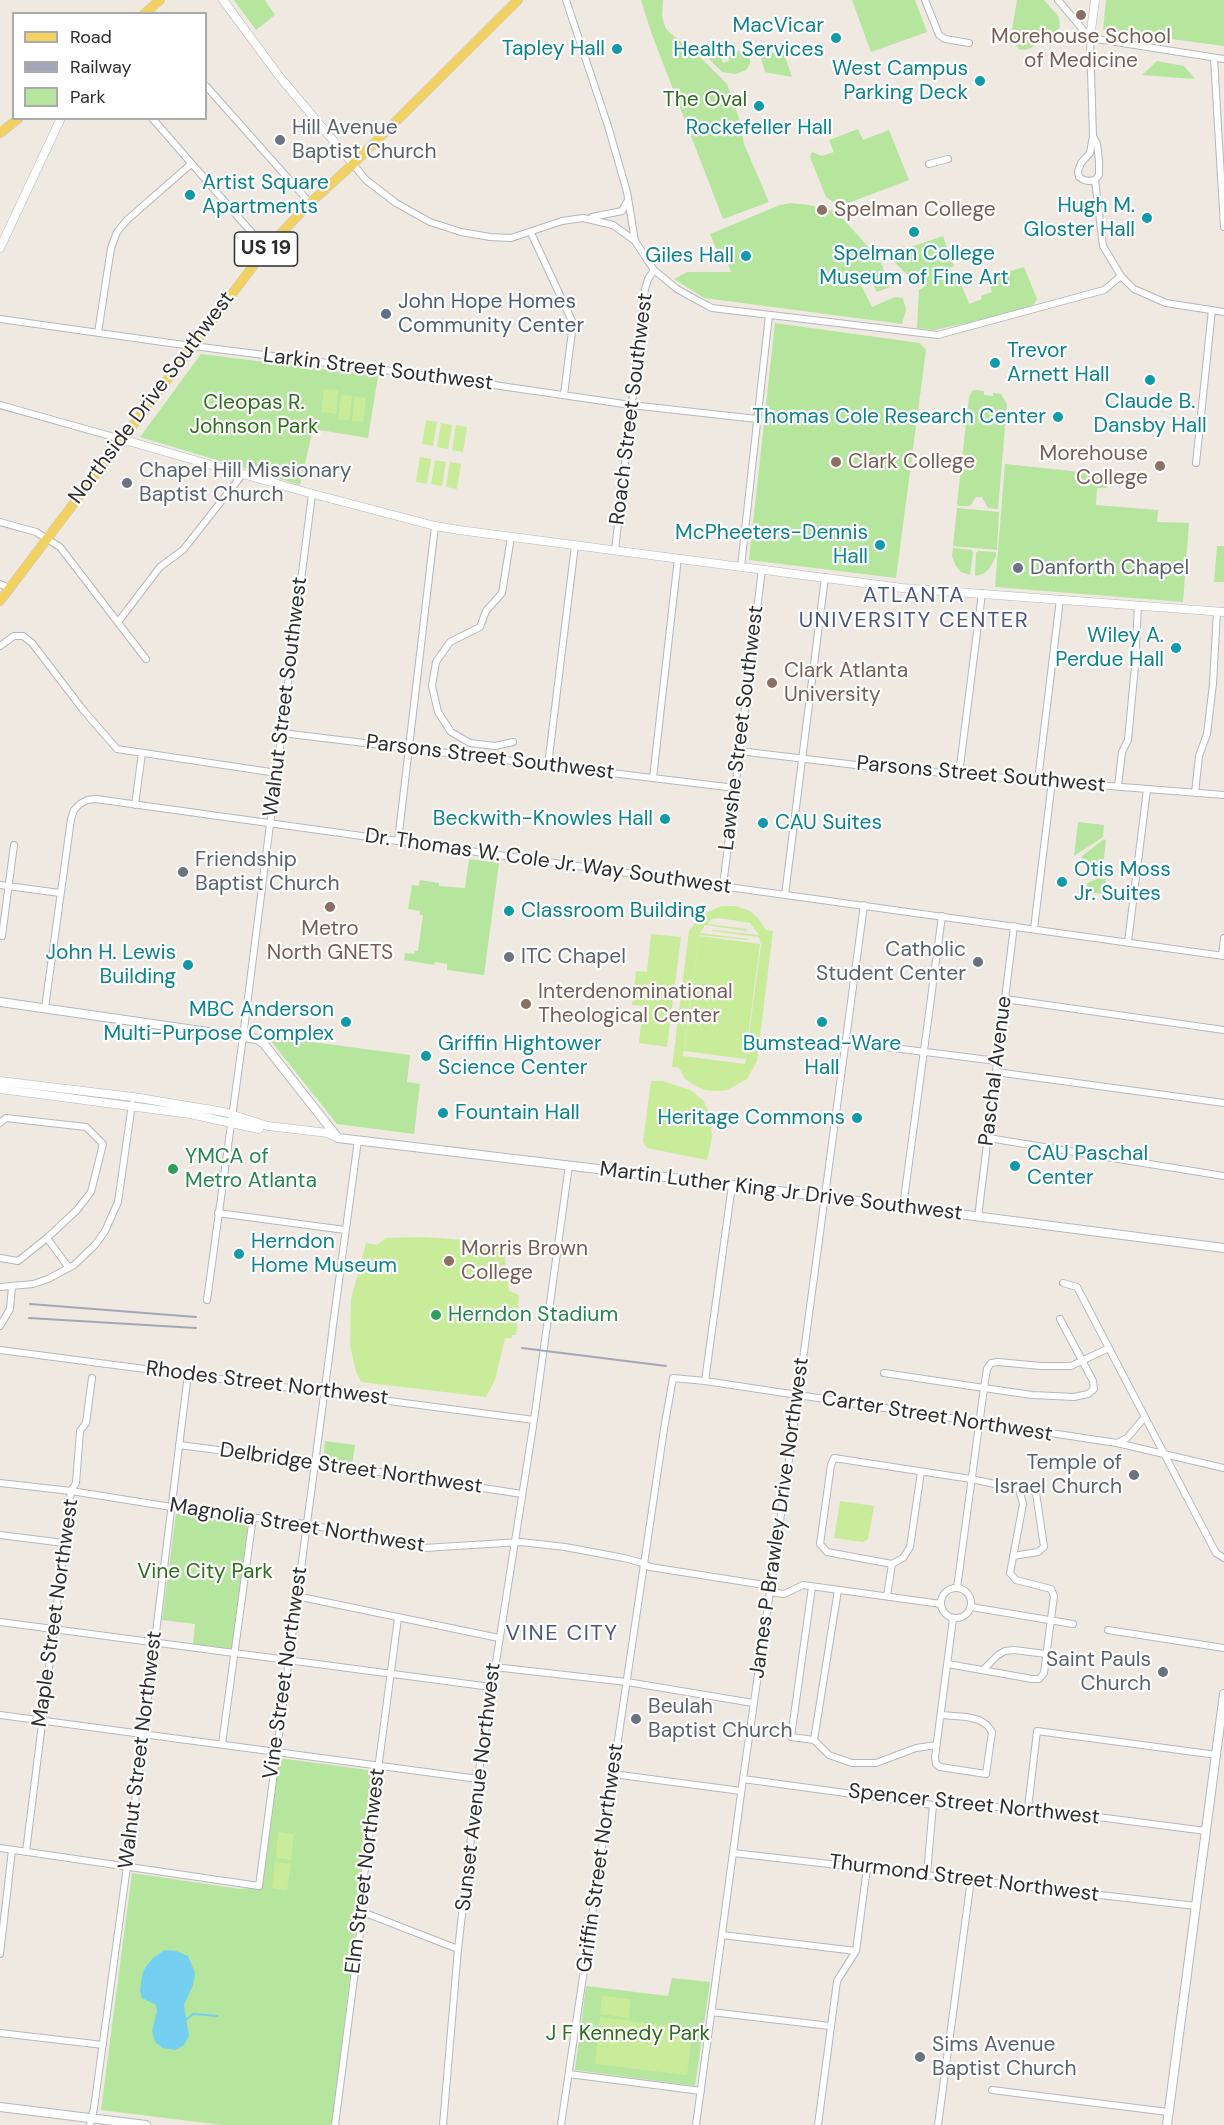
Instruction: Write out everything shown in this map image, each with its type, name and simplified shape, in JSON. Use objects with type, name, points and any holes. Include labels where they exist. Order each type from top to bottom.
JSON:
[{"type":"main road","points":[[146,12],[160,0]]},
{"type":"main road","name":"Northside Drive Southwest","points":[[0,601],[5,586],[46,539],[266,249],[518,0]]},
{"type":"main road","points":[[0,133],[16,120]]},
{"type":"main road","points":[[0,1002],[257,1039],[264,1044],[338,1138]]},
{"type":"main road","name":"Martin Luther King Jr Drive Southwest","points":[[338,1138],[732,1185],[1224,1248]]},
{"type":"main road","points":[[1167,2125],[1224,1694]]},
{"type":"main road","points":[[0,2107],[91,2122],[146,2125]]},
{"type":"street","points":[[223,0],[279,76],[366,180],[396,203],[430,222],[461,232],[511,238],[562,222],[618,213],[625,208],[628,199]]},
{"type":"street","points":[[566,0],[608,126],[628,199],[635,241]]},
{"type":"street","points":[[925,0],[939,34],[945,39],[969,43]]},
{"type":"street","points":[[1058,0],[1090,38],[1224,59]]},
{"type":"street","points":[[1093,136],[1097,144],[1099,175],[1095,180],[1089,181],[1079,177],[1078,171],[1090,153],[1093,136],[1090,38],[1095,0]]},
{"type":"street","points":[[1214,58],[1224,227]]},
{"type":"street","points":[[207,87],[310,203]]},
{"type":"street","points":[[0,248],[60,120]]},
{"type":"street","points":[[154,120],[266,249]]},
{"type":"street","points":[[930,164],[948,159]]},
{"type":"street","points":[[98,333],[111,248],[117,232],[127,220],[191,164]]},
{"type":"street","points":[[1095,180],[1102,246],[1121,276],[1134,289],[1166,303],[1224,312]]},
{"type":"street","points":[[583,218],[613,225],[635,241],[654,270],[677,289],[712,308],[938,335],[1104,290],[1121,276]]},
{"type":"street","points":[[531,233],[573,324],[564,395]]},
{"type":"street","name":"Roach Street Southwest","points":[[615,550],[645,289],[654,270]]},
{"type":"street","points":[[1196,463],[1212,310]]},
{"type":"street","points":[[741,566],[769,315]]},
{"type":"street","name":"Larkin Street Southwest","points":[[0,319],[632,405],[757,419]]},
{"type":"street","points":[[0,405],[242,475],[435,526],[902,588],[1220,612],[1207,734],[1199,756],[1195,793]]},
{"type":"street","points":[[118,622],[160,567],[190,542],[242,475]]},
{"type":"street","name":"Walnut Street Southwest","points":[[231,1119],[312,494]]},
{"type":"street","points":[[0,522],[36,532],[60,547],[146,659]]},
{"type":"street","points":[[398,841],[435,526]]},
{"type":"street","points":[[511,537],[502,593],[486,611],[480,627],[450,642],[436,662],[432,686],[438,712],[451,732],[470,743],[495,746],[513,742]]},
{"type":"street","points":[[548,765],[575,545]]},
{"type":"street","points":[[653,778],[678,558]]},
{"type":"street","name":"Lawshe Street Southwest","points":[[723,886],[762,569]]},
{"type":"street","points":[[785,895],[825,577]]},
{"type":"street","points":[[959,774],[982,593]]},
{"type":"street","points":[[1038,780],[1060,599]]},
{"type":"street","points":[[1118,786],[1122,752],[1128,740],[1138,605]]},
{"type":"street","points":[[0,646],[14,636],[23,636],[32,643],[117,749],[277,773]]},
{"type":"street","name":"Parsons Street Southwest","points":[[282,733],[735,788]]},
{"type":"street","name":"Parsons Street Southwest","points":[[739,751],[881,768],[1224,795]]},
{"type":"street","points":[[135,805],[142,753]]},
{"type":"street","points":[[1034,929],[1052,781]]},
{"type":"street","points":[[1128,942],[1146,789]]},
{"type":"street","name":"Dr. Thomas W. Cole Jr. Way Southwest","points":[[45,1008],[71,819],[74,810],[80,804],[96,799],[1223,956]]},
{"type":"street","points":[[2,936],[14,846]]},
{"type":"street","points":[[0,885],[60,893]]},
{"type":"street","name":"James P Brawley Drive Northwest","points":[[696,2125],[864,905]]},
{"type":"street","points":[[903,1208],[942,916]]},
{"type":"street","name":"Paschal Avenue","points":[[978,1217],[1014,926]]},
{"type":"street","points":[[1223,956],[1224,938]]},
{"type":"street","points":[[1005,999],[1224,1030]]},
{"type":"street","points":[[846,1042],[997,1061]]},
{"type":"street","points":[[996,1072],[1224,1103]]},
{"type":"street","points":[[0,1081],[132,1101]]},
{"type":"street","points":[[0,1089],[206,1109],[231,1119],[328,1133],[338,1138]]},
{"type":"street","points":[[0,1287],[12,1287],[48,1279],[69,1268],[96,1244],[105,1231],[118,1202],[132,1101]]},
{"type":"street","points":[[0,1123],[6,1118],[86,1127],[103,1144],[91,1192],[77,1210],[18,1261],[0,1258]]},
{"type":"street","points":[[207,1300],[231,1119]]},
{"type":"street","points":[[988,1138],[1224,1176]]},
{"type":"street","name":"Vine Street Northwest","points":[[126,1866],[259,1886],[287,1660],[358,1140]]},
{"type":"street","name":"Sunset Avenue Northwest","points":[[442,2125],[458,1949],[478,1779],[498,1638],[534,1420],[569,1165]]},
{"type":"street","points":[[705,1382],[732,1185]]},
{"type":"street","points":[[218,1213],[345,1230]]},
{"type":"street","points":[[47,1238],[69,1268]]},
{"type":"street","points":[[1064,1283],[1077,1287],[1216,1553],[1224,1558]]},
{"type":"street","points":[[0,1326],[10,1309],[12,1287]]},
{"type":"street","points":[[885,1373],[1042,1396],[1074,1397],[1088,1394],[1094,1389],[1093,1380],[1060,1319]]},
{"type":"street","points":[[957,1588],[987,1369],[992,1363],[998,1362],[1071,1366],[1109,1348]]},
{"type":"street","name":"Rhodes Street Northwest","points":[[0,1350],[534,1420]]},
{"type":"street","name":"Walnut Street Northwest","points":[[91,2122],[103,2044],[188,1374]]},
{"type":"street","name":"Maple Street Northwest","points":[[26,1852],[71,1491],[76,1483],[80,1431],[86,1423],[92,1377]]},
{"type":"street","name":"Carter Street Northwest","points":[[673,1378],[1118,1443],[1224,1468]]},
{"type":"street","name":"Griffin Street Northwest","points":[[561,2125],[673,1378]]},
{"type":"street","points":[[1118,1443],[1127,1438],[1144,1418]]},
{"type":"street","name":"Delbridge Street Northwest","points":[[179,1445],[314,1462],[522,1494]]},
{"type":"street","points":[[921,1472],[910,1546],[903,1558],[892,1564],[827,1552],[820,1544],[831,1465],[834,1458],[840,1458],[921,1472],[971,1476],[1019,1489],[1030,1489],[1036,1493],[1044,1547],[1038,1552],[1013,1556]]},
{"type":"street","name":"Magnolia Street Northwest","points":[[0,1484],[71,1491],[171,1507],[306,1524],[424,1548],[513,1542],[600,1552],[644,1564],[650,1568],[770,1589],[784,1594],[803,1585],[940,1604]]},
{"type":"street","points":[[948,1664],[1040,1679],[1044,1672],[1054,1596],[1051,1589],[1016,1580],[1010,1573],[1023,1504],[1019,1489]]},
{"type":"street","points":[[222,1744],[253,1517]]},
{"type":"street","points":[[0,1535],[64,1543]]},
{"type":"street","points":[[886,1596],[892,1564]]},
{"type":"street","points":[[812,1587],[790,1737],[814,1740],[829,1755],[852,1763],[876,1763],[916,1748],[937,1745]]},
{"type":"street","points":[[957,1588],[966,1591],[969,1595],[971,1607],[964,1616],[953,1619],[944,1613],[940,1604],[947,1591],[957,1588]]},
{"type":"street","points":[[814,1740],[838,1590]]},
{"type":"street","points":[[296,1596],[498,1638]]},
{"type":"street","points":[[971,1607],[1073,1624]]},
{"type":"street","name":"Elm Street Northwest","points":[[335,2125],[398,1618]]},
{"type":"street","points":[[941,1714],[979,1720],[987,1725],[992,1732],[986,1774],[940,1767],[936,1764],[935,1757],[953,1619]]},
{"type":"street","points":[[0,1622],[491,1687]]},
{"type":"street","points":[[1108,1630],[1224,1648]]},
{"type":"street","points":[[984,1670],[1005,1651],[1046,1654]]},
{"type":"street","points":[[494,1667],[627,1682],[753,1703]]},
{"type":"street","points":[[0,1715],[478,1779]]},
{"type":"street","points":[[1029,1808],[1037,1731],[1216,1755]]},
{"type":"street","points":[[613,1774],[741,1791]]},
{"type":"street","name":"Spencer Street Northwest","points":[[743,1779],[933,1805],[1029,1808],[1206,1831]]},
{"type":"street","points":[[927,1874],[933,1805]]},
{"type":"street","points":[[0,1848],[126,1866]]},
{"type":"street","points":[[0,1954],[12,1850]]},
{"type":"street","name":"Thurmond Street Northwest","points":[[733,1853],[1196,1906]]},
{"type":"street","points":[[818,2125],[837,1981],[856,1951],[867,1868]]},
{"type":"street","points":[[939,2125],[971,1879]]},
{"type":"street","points":[[360,1911],[458,1949]]},
{"type":"street","points":[[722,1935],[856,1951]]},
{"type":"street","points":[[711,2012],[830,2026]]},
{"type":"street","points":[[0,2032],[103,2044]]},
{"type":"street","points":[[569,2074],[701,2091]]},
{"type":"street","points":[[992,2090],[1168,2112]]},
{"type":"green space","points":[[234,0],[265,0],[275,15],[256,30]]},
{"type":"green space","name":"The Oval","points":[[641,0],[663,0],[662,16],[665,27],[727,84],[738,115],[744,144],[769,202],[723,219],[651,32]]},
{"type":"green space","points":[[852,0],[915,0],[927,32],[871,52]]},
{"type":"green space","points":[[1017,0],[1044,0],[1059,17],[1060,28],[1031,48],[1019,49],[1011,40],[1006,39],[1011,35]]},
{"type":"green space","points":[[1106,0],[1224,0],[1224,46],[1103,30]]},
{"type":"green space","points":[[745,48],[750,55],[750,64],[746,70],[736,74],[722,72],[705,55],[718,50],[723,63],[729,61],[728,57]]},
{"type":"green space","points":[[763,51],[775,53],[783,51],[792,77],[765,72],[761,58]]},
{"type":"green space","points":[[1157,61],[1184,66],[1195,79],[1142,75]]},
{"type":"green space","points":[[858,129],[863,140],[889,130],[909,180],[846,204],[836,204],[826,197],[810,157],[812,152],[822,156],[834,152],[829,140]]},
{"type":"green space","points":[[791,203],[837,212],[880,260],[890,287],[877,292],[871,280],[861,285],[872,307],[895,297],[903,298],[906,310],[902,324],[704,298],[674,279],[687,272],[731,272],[725,256],[720,258],[710,234],[780,205]]},
{"type":"green space","points":[[943,236],[954,266],[950,268],[954,277],[958,276],[969,304],[992,292],[987,278],[1024,267],[1037,299],[1033,306],[934,330],[917,328],[919,290],[924,287],[925,283],[915,282],[892,260],[890,254]]},
{"type":"green space","points":[[775,323],[920,343],[926,350],[896,578],[749,560]]},
{"type":"green space","name":"Cleopas R. Johnson Park","points":[[201,354],[378,376],[368,438],[313,429],[300,485],[140,437]]},
{"type":"green space","points":[[324,389],[338,390],[336,414],[321,412]]},
{"type":"green space","points":[[975,390],[984,391],[984,395],[1001,394],[1007,404],[998,509],[988,508],[982,497],[976,497],[970,506],[957,504],[969,397]]},
{"type":"green space","points":[[341,395],[352,396],[349,421],[338,419]]},
{"type":"green space","points":[[355,396],[366,398],[363,422],[352,421]]},
{"type":"green space","points":[[426,420],[437,422],[433,446],[422,444]]},
{"type":"green space","points":[[441,423],[452,425],[448,449],[437,447]]},
{"type":"green space","points":[[456,425],[467,427],[463,452],[452,450]]},
{"type":"green space","points":[[420,457],[431,459],[427,484],[416,482]]},
{"type":"green space","points":[[435,460],[446,462],[442,486],[431,484]]},
{"type":"green space","points":[[450,462],[461,464],[457,489],[446,487]]},
{"type":"green space","points":[[1005,464],[1109,475],[1107,488],[1097,488],[1096,505],[1158,510],[1157,522],[1189,523],[1183,602],[995,587]]},
{"type":"green space","points":[[957,508],[999,512],[997,550],[953,546]]},
{"type":"green space","points":[[1217,546],[1224,546],[1224,582],[1214,582]]},
{"type":"green space","points":[[953,548],[973,552],[970,575],[961,572],[956,566],[952,556]]},
{"type":"green space","points":[[978,551],[996,552],[996,556],[989,569],[975,576],[976,553]]},
{"type":"green space","points":[[1078,822],[1104,825],[1103,837],[1074,856]]},
{"type":"green space","points":[[1104,839],[1106,841],[1102,874],[1097,873],[1081,859]]},
{"type":"green space","points":[[469,859],[499,863],[484,975],[447,970],[447,964],[435,962],[434,965],[404,960],[405,953],[414,954],[418,951],[423,915],[420,915],[420,911],[408,909],[412,885],[419,886],[420,880],[439,883],[439,886],[465,888]]},
{"type":"green space","points":[[1099,878],[1106,879],[1104,894],[1086,892],[1087,883]]},
{"type":"green space","points":[[722,906],[736,906],[750,911],[766,930],[773,931],[757,1061],[747,1079],[727,1090],[705,1090],[685,1079],[679,1068],[672,1067],[689,931],[701,915]],"holes":[[[712,919],[750,923],[759,935],[712,930],[759,937],[761,945],[745,1064],[683,1056],[699,935],[748,940],[700,933],[705,925],[747,931],[747,929],[707,924]]]},
{"type":"green space","points":[[651,934],[681,937],[667,1047],[639,1043],[643,1006],[632,1005],[636,971],[647,972]]},
{"type":"green space","points":[[699,936],[760,944],[745,1059],[684,1051]]},
{"type":"green space","points":[[267,1036],[410,1055],[407,1082],[420,1084],[414,1134],[337,1124]]},
{"type":"green space","points":[[651,1081],[663,1081],[690,1090],[703,1100],[709,1112],[712,1138],[707,1160],[647,1148],[643,1142]]},
{"type":"green space","name":"Herndon Stadium","points":[[425,1237],[465,1240],[502,1248],[504,1252],[509,1291],[519,1295],[520,1322],[517,1322],[516,1335],[512,1335],[512,1338],[505,1338],[495,1380],[486,1397],[361,1382],[356,1371],[350,1346],[351,1299],[366,1243],[377,1245],[386,1238]]},
{"type":"green space","points":[[325,1441],[355,1445],[352,1465],[323,1461]]},
{"type":"green space","points":[[840,1501],[874,1506],[868,1539],[863,1542],[834,1538]]},
{"type":"green space","name":"Vine City Park","points":[[176,1514],[248,1524],[232,1649],[193,1644],[195,1624],[162,1620]]},
{"type":"green space","points":[[279,1758],[375,1771],[356,1903],[357,1918],[332,2125],[222,2125],[101,2110],[132,1873],[240,1889],[260,1887],[263,1883]]},
{"type":"green space","points":[[278,1832],[294,1834],[291,1860],[276,1858]]},
{"type":"green space","points":[[275,1862],[291,1864],[287,1890],[272,1888]]},
{"type":"green space","name":"J F Kennedy Park","points":[[672,1978],[710,1982],[695,2086],[575,2070],[586,1986],[668,1996]]},
{"type":"green space","points":[[604,1996],[631,1999],[629,2018],[600,2014]]},
{"type":"green space","points":[[600,2017],[693,2029],[687,2075],[595,2064]]},
{"type":"water","points":[[165,1950],[176,1951],[188,1956],[195,1973],[193,1985],[184,2005],[189,2036],[184,2045],[175,2050],[163,2048],[155,2042],[152,2031],[157,2011],[156,2005],[142,1998],[140,1991],[145,1968],[153,1958]]},
{"type":"waterway","points":[[187,2019],[193,2014],[217,2016]]},
{"type":"railway","points":[[30,1304],[196,1317]]},
{"type":"railway","points":[[29,1318],[196,1328]]},
{"type":"railway","points":[[522,1348],[666,1366]]},
{"type":"place","name":"Morehouse School of Medicine","points":[[1081,15]]},
{"type":"place","name":"MacVicar Health Services","points":[[836,38]]},
{"type":"place","name":"Tapley Hall","points":[[617,49]]},
{"type":"place","name":"West Campus Parking Deck","points":[[980,81]]},
{"type":"place","name":"Rockefeller Hall","points":[[759,106]]},
{"type":"place","name":"Hill Avenue Baptist Church","points":[[280,140]]},
{"type":"place","name":"Artist Square Apartments","points":[[190,195]]},
{"type":"place","name":"Spelman College","points":[[822,210]]},
{"type":"place","name":"Hugh M. Gloster Hall","points":[[1147,218]]},
{"type":"place","name":"Spelman College Museum of Fine Art","points":[[914,232]]},
{"type":"place","name":"Giles Hall","points":[[746,256]]},
{"type":"place","name":"John Hope Homes Community Center","points":[[386,314]]},
{"type":"place","name":"Trevor Arnett Hall","points":[[995,363]]},
{"type":"place","name":"Claude B. Dansby Hall","points":[[1150,380]]},
{"type":"place","name":"Thomas Cole Research Center","points":[[1058,417]]},
{"type":"place","name":"Clark College","points":[[836,462]]},
{"type":"place","name":"Morehouse College","points":[[1160,466]]},
{"type":"place","name":"Chapel Hill Missionary Baptist Church","points":[[127,483]]},
{"type":"place","name":"McPheeters-Dennis Hall","points":[[880,545]]},
{"type":"place","name":"Danforth Chapel","points":[[1018,568]]},
{"type":"place","name":"Wiley A. Perdue Hall","points":[[1176,648]]},
{"type":"place","name":"Clark Atlanta University","points":[[772,683]]},
{"type":"place","name":"Beckwith-Knowles Hall","points":[[665,819]]},
{"type":"place","name":"CAU Suites","points":[[763,823]]},
{"type":"place","name":"Friendship Baptist Church","points":[[183,872]]},
{"type":"place","name":"Otis Moss Jr. Suites","points":[[1062,882]]},
{"type":"place","name":"Metro North GNETS","points":[[330,907]]},
{"type":"place","name":"Classroom Building","points":[[509,911]]},
{"type":"place","name":"ITC Chapel","points":[[509,957]]},
{"type":"place","name":"Catholic Student Center","points":[[978,962]]},
{"type":"place","name":"John H. Lewis Building","points":[[188,965]]},
{"type":"place","name":"Interdenominational Theological Center","points":[[526,1004]]},
{"type":"place","name":"MBC Anderson Multi-Purpose Complex","points":[[346,1022]]},
{"type":"place","name":"Bumstead-Ware Hall","points":[[822,1022]]},
{"type":"place","name":"Griffin Hightower Science Center","points":[[426,1056]]},
{"type":"place","name":"Fountain Hall","points":[[443,1113]]},
{"type":"place","name":"Heritage Commons","points":[[857,1118]]},
{"type":"place","name":"CAU Paschal Center","points":[[1015,1166]]},
{"type":"place","name":"YMCA of Metro Atlanta","points":[[173,1169]]},
{"type":"place","name":"Herndon Home Museum","points":[[239,1254]]},
{"type":"place","name":"Morris Brown College","points":[[449,1261]]},
{"type":"place","name":"Herndon Stadium","points":[[436,1315]]},
{"type":"place","name":"Temple of Israel Church","points":[[1134,1475]]},
{"type":"place","name":"Saint Pauls Church","points":[[1163,1672]]},
{"type":"place","name":"Beulah Baptist Church","points":[[636,1719]]},
{"type":"place","name":"Sims Avenue Baptist Church","points":[[920,2057]]},
{"type":"district","name":"ATLANTA UNIVERSITY CENTER","points":[[914,608]]},
{"type":"district","name":"VINE CITY","points":[[562,1634]]}]
